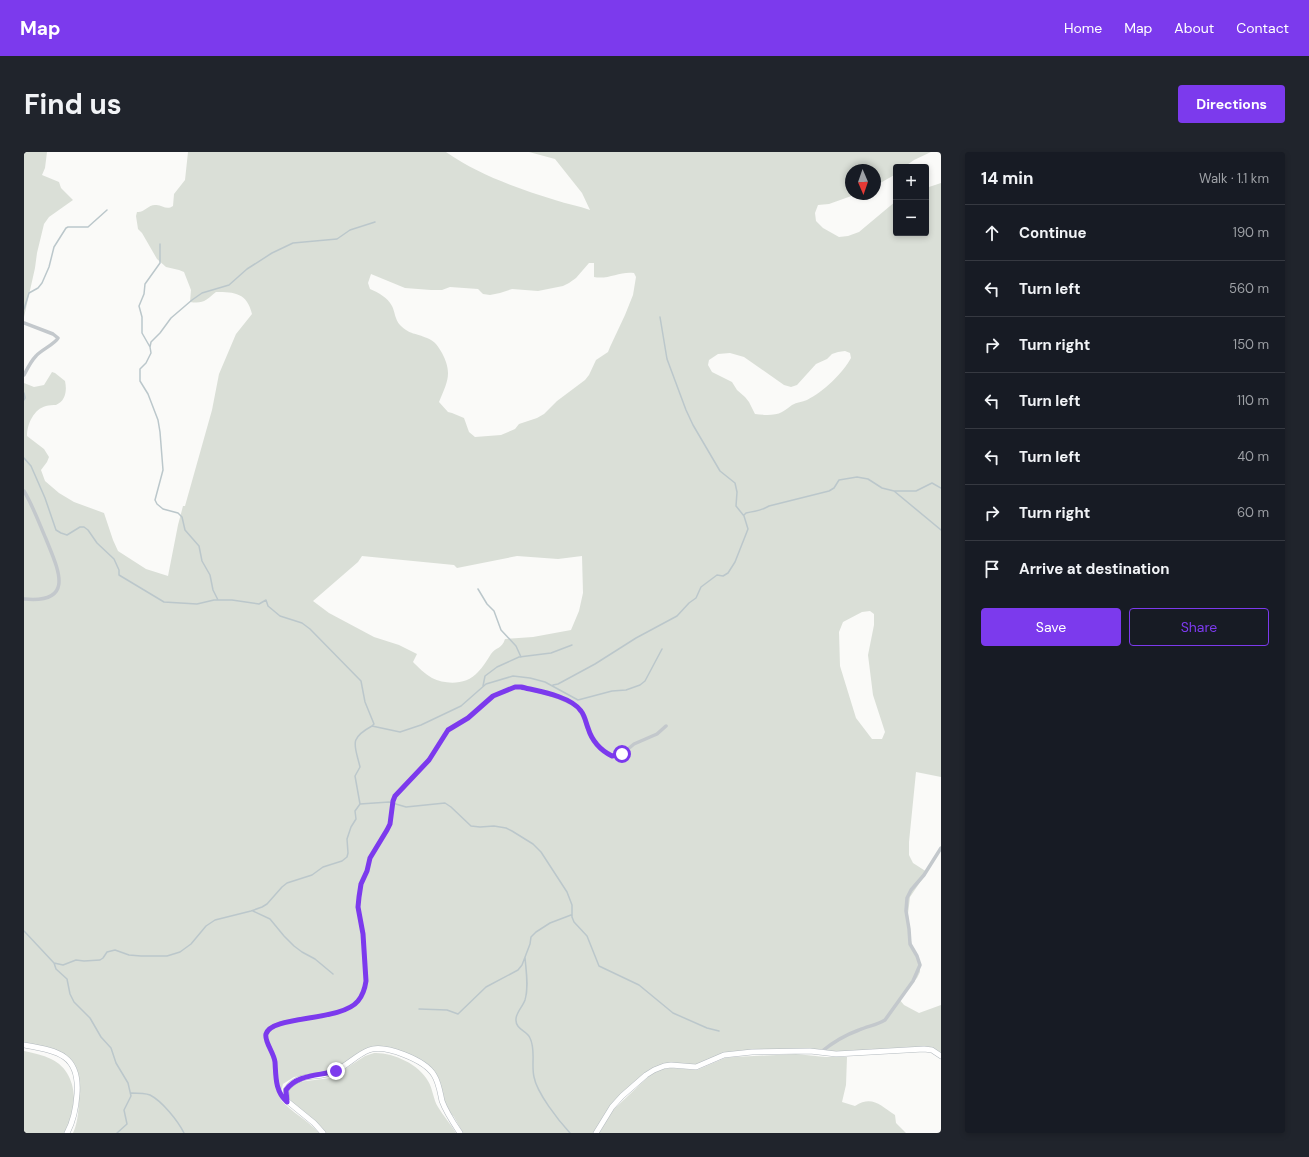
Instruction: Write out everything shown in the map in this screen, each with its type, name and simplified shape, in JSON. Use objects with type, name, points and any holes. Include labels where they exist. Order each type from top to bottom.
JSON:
[{"type":"main road","points":[[24,1044],[47,1049],[64,1056],[75,1069],[78,1077],[76,1108],[74,1120],[67,1133]]},
{"type":"main road","points":[[323,1133],[314,1123],[287,1102],[286,1090],[290,1084],[296,1080],[336,1071],[355,1057],[375,1048],[385,1048],[407,1056],[434,1073],[438,1081],[443,1103],[460,1133]]},
{"type":"main road","points":[[596,1133],[612,1108],[622,1096],[646,1076],[659,1068],[672,1065],[696,1066],[724,1055],[734,1053],[799,1051],[836,1054],[924,1049],[932,1050],[941,1056]]},
{"type":"street","points":[[24,323],[53,334],[58,338],[56,342],[42,350],[34,357],[24,375]]},
{"type":"street","points":[[24,491],[55,563],[59,574],[59,580],[57,590],[50,597],[46,599],[24,599]]},
{"type":"street","points":[[287,1102],[279,1093],[277,1087],[274,1056],[266,1034],[268,1030],[278,1024],[336,1013],[355,1004],[359,1000],[366,981],[363,934],[358,907],[361,884],[373,852],[390,824],[395,796],[429,760],[448,730],[468,718],[493,696],[515,687],[545,693],[575,705],[581,711],[591,737],[602,750],[612,756],[622,754],[634,744],[652,737],[666,726]]},
{"type":"street","points":[[820,1052],[831,1044],[859,1029],[885,1020],[913,981],[918,971],[919,961],[910,944],[905,906],[911,890],[924,874],[941,848]]},
{"type":"shaded area","points":[[24,152],[47,152],[45,168],[42,175],[59,182],[61,188],[73,200],[49,217],[44,224],[24,317]]},
{"type":"shaded area","points":[[188,152],[446,152],[472,168],[513,186],[590,210],[582,193],[555,159],[529,152],[931,152],[908,164],[893,164],[893,176],[881,183],[881,164],[845,164],[845,198],[829,204],[818,205],[815,213],[816,221],[823,228],[839,237],[848,236],[859,232],[893,204],[893,236],[929,236],[929,187],[941,183],[941,777],[916,772],[909,855],[913,863],[927,872],[910,897],[908,914],[911,941],[920,966],[920,972],[917,978],[899,999],[904,1005],[919,1013],[941,1005],[941,1054],[936,1051],[846,1053],[741,1052],[702,1064],[658,1066],[618,1099],[607,1111],[596,1133],[463,1133],[454,1117],[445,1107],[432,1074],[418,1062],[379,1047],[332,1072],[294,1077],[283,1084],[281,1100],[319,1133],[73,1133],[77,1120],[79,1094],[73,1070],[68,1064],[51,1051],[24,1045],[24,383],[34,387],[44,385],[52,372],[65,381],[66,391],[62,401],[56,405],[46,406],[38,410],[32,418],[27,431],[27,436],[44,449],[49,457],[41,470],[45,481],[59,493],[74,502],[104,513],[118,551],[146,569],[168,576],[178,525],[183,506],[185,506],[212,410],[219,374],[236,334],[252,314],[250,307],[243,298],[229,292],[216,292],[202,302],[190,302],[191,290],[184,272],[166,267],[157,259],[142,233],[138,229],[136,216],[137,212],[153,205],[166,208],[171,207],[173,206],[174,194],[185,180]],"holes":[[[589,263],[594,263],[594,277],[599,278],[624,273],[634,273],[636,277],[633,295],[608,352],[596,360],[585,380],[557,401],[544,414],[519,424],[515,429],[501,435],[475,437],[469,432],[464,418],[448,412],[439,402],[448,378],[448,372],[445,360],[438,346],[430,339],[410,332],[400,325],[388,300],[370,289],[368,283],[371,274],[405,288],[431,290],[442,290],[450,287],[478,289],[483,294],[490,295],[512,289],[538,291],[563,286],[569,283],[576,278]],[[845,351],[850,353],[851,358],[832,382],[813,397],[794,404],[782,412],[772,415],[755,414],[749,402],[737,390],[732,382],[712,372],[708,365],[709,360],[718,354],[730,353],[744,357],[784,385],[791,387],[797,385],[816,364],[827,359],[832,354]],[[362,556],[454,565],[457,568],[517,556],[558,559],[582,556],[583,593],[579,611],[571,630],[533,637],[505,639],[502,645],[493,652],[482,668],[473,676],[462,681],[450,683],[444,682],[432,678],[413,662],[417,654],[399,645],[374,637],[329,613],[313,601],[358,562]],[[870,611],[874,614],[874,625],[868,655],[873,695],[885,732],[882,739],[872,739],[856,718],[840,666],[839,632],[843,622],[862,612]]]},
{"type":"shaded area","points":[[24,1051],[51,1059],[58,1063],[68,1074],[73,1089],[74,1104],[66,1133],[24,1133]]},
{"type":"shaded area","points":[[374,1053],[397,1057],[412,1064],[418,1069],[428,1081],[438,1107],[456,1133],[326,1133],[316,1122],[288,1102],[288,1087],[298,1082],[331,1078],[365,1056]]},
{"type":"shaded area","points":[[796,1054],[825,1057],[847,1057],[846,1085],[842,1102],[855,1106],[866,1101],[876,1103],[895,1115],[896,1123],[906,1133],[599,1133],[612,1111],[648,1077],[662,1069],[671,1068],[697,1070],[725,1058]]},
{"type":"waterway","points":[[24,309],[29,293],[38,288],[42,283],[49,267],[54,247],[66,228],[88,227],[107,210]]},
{"type":"waterway","points":[[150,347],[151,342],[171,318],[192,300],[202,293],[229,285],[247,269],[272,253],[293,243],[337,239],[350,230],[375,222]]},
{"type":"waterway","points":[[160,244],[160,263],[145,284],[144,294],[139,306],[142,317],[142,333],[150,347],[151,353],[146,363],[140,369],[140,381],[148,394],[158,420],[160,432],[163,470],[155,500],[163,509],[178,513],[182,517],[185,530],[199,546],[202,561],[210,575],[213,590],[218,600]]},
{"type":"waterway","points":[[553,685],[558,684],[595,664],[636,638],[677,616],[696,598],[701,587],[717,575],[723,576],[728,573],[735,562],[748,529],[744,516],[736,506],[737,492],[735,483],[720,471],[686,410],[667,359],[660,317]]},
{"type":"waterway","points":[[24,393],[24,400]]},
{"type":"waterway","points":[[24,458],[31,466],[45,498],[56,530],[67,535],[80,527],[84,527],[88,530],[97,543],[114,559],[119,570],[119,575],[164,602],[197,604],[214,600],[232,600],[259,604],[266,600],[268,606],[280,616],[302,623],[310,629],[361,681],[365,702],[374,724],[372,726]]},
{"type":"waterway","points":[[744,515],[746,513],[760,510],[769,506],[829,491],[834,488],[839,480],[857,477],[868,479],[882,488],[894,491],[916,491],[932,483],[941,488]]},
{"type":"waterway","points":[[894,491],[941,530]]},
{"type":"waterway","points":[[478,589],[487,604],[494,611],[501,630],[516,646],[521,657]]},
{"type":"waterway","points":[[483,686],[485,676],[497,667],[519,657],[551,653],[572,645]]},
{"type":"waterway","points":[[54,963],[63,965],[76,960],[100,960],[107,952],[115,950],[129,955],[141,956],[167,956],[180,952],[191,944],[206,926],[215,920],[262,907],[267,904],[287,883],[312,875],[323,867],[342,861],[347,857],[347,839],[351,827],[356,819],[355,811],[360,804],[355,776],[360,767],[355,743],[359,735],[372,726],[400,732],[421,725],[461,706],[486,684],[513,676],[545,682],[578,700],[612,691],[626,690],[640,685],[645,681],[662,649]]},
{"type":"waterway","points":[[360,804],[389,802],[406,807],[445,803],[471,826],[494,826],[506,828],[533,844],[541,852],[567,892],[572,905],[572,917],[574,922],[587,936],[599,966],[639,985],[673,1013],[707,1028],[719,1031]]},
{"type":"waterway","points":[[253,911],[270,919],[294,946],[315,959],[333,974]]},
{"type":"waterway","points":[[419,1009],[447,1010],[458,1014],[486,987],[518,970],[522,965],[531,937],[536,932],[550,923],[571,915]]},
{"type":"waterway","points":[[24,931],[54,963],[56,969],[67,979],[70,994],[74,1002],[90,1018],[101,1037],[111,1048],[116,1063],[128,1083],[131,1096],[124,1110],[127,1124],[117,1133]]},
{"type":"waterway","points":[[525,957],[527,990],[524,1002],[517,1014],[516,1022],[519,1028],[530,1038],[532,1043],[533,1072],[539,1091],[554,1114],[570,1133]]},
{"type":"waterway","points":[[131,1093],[146,1094],[155,1098],[169,1112],[184,1133]]},
{"type":"route","points":[[336,1071],[296,1080],[290,1084],[286,1090],[285,1095],[287,1102],[279,1093],[277,1087],[275,1060],[266,1038],[266,1034],[272,1026],[288,1021],[327,1016],[355,1004],[359,1000],[366,981],[363,934],[358,907],[361,884],[367,871],[370,858],[390,824],[395,796],[408,784],[429,760],[448,730],[475,713],[493,696],[502,691],[515,687],[521,687],[557,697],[575,705],[585,718],[591,737],[596,744],[612,756],[622,754]]}]
